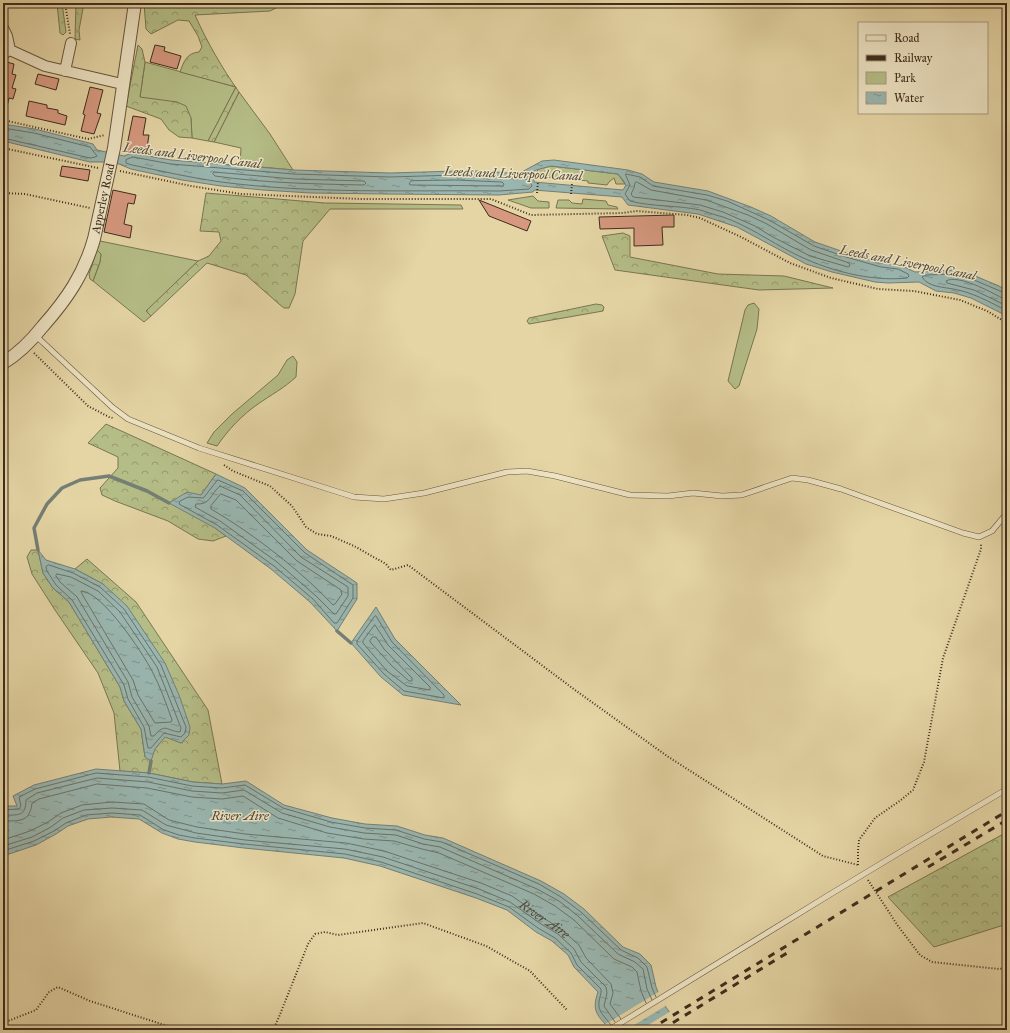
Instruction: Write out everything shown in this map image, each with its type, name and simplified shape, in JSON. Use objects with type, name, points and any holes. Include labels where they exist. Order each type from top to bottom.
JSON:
[{"type":"street","name":"Apperley Road","points":[[3,364],[26,345],[58,310],[73,289],[83,270],[94,239],[110,168],[135,3]]},
{"type":"street","points":[[3,28],[7,36],[6,52],[45,66],[122,84]]},
{"type":"street","points":[[65,71],[71,43]]},
{"type":"lane","points":[[35,335],[112,407],[128,419],[199,448],[354,497],[384,499],[424,493],[508,472],[527,471],[555,476],[630,495],[668,496],[693,493],[722,496],[742,495],[792,478],[808,480],[841,489],[979,537],[992,531],[1007,513]]},
{"type":"lane","points":[[609,1030],[829,895],[1007,789]]},
{"type":"path","points":[[65,3],[71,43]]},
{"type":"path","points":[[3,120],[88,139],[106,135],[115,142]]},
{"type":"path","points":[[3,148],[46,156],[90,168],[110,168],[184,185],[241,194],[361,199],[491,199],[531,215],[623,213],[636,211],[687,215],[711,223],[790,263],[831,278],[878,289],[914,291],[960,300],[987,311],[1007,323]]},
{"type":"path","points":[[537,193],[538,182]]},
{"type":"path","points":[[571,194],[572,184]]},
{"type":"path","points":[[3,193],[25,194],[101,210]]},
{"type":"path","points":[[26,345],[88,406],[109,417],[128,419]]},
{"type":"path","points":[[215,453],[222,464],[233,471],[270,486],[292,506],[306,527],[317,534],[331,536],[354,546],[386,564],[391,570],[408,565],[575,690],[667,756],[823,856],[858,864]]},
{"type":"path","points":[[862,871],[858,864],[860,840],[875,818],[913,790],[924,762],[942,658],[981,550],[982,536]]},
{"type":"path","points":[[866,877],[898,926],[920,955],[932,962],[999,969],[1007,968]]},
{"type":"path","points":[[273,1030],[280,1017],[308,944],[315,934],[324,932],[338,935],[423,923],[486,946],[530,971],[568,1010]]},
{"type":"path","points":[[3,1023],[36,1010],[49,992],[58,987],[90,1000],[180,1030]]},
{"type":"green space","points":[[57,3],[62,3],[66,32],[63,35],[60,33]]},
{"type":"green space","points":[[76,3],[84,3],[79,30],[80,40],[75,39]]},
{"type":"green space","points":[[144,3],[277,4],[276,8],[270,11],[195,15],[215,55],[235,87],[180,72],[186,58],[199,52],[202,47],[198,36],[189,21],[178,20],[151,34],[146,29]]},
{"type":"green space","points":[[138,45],[142,49],[145,62],[140,97],[177,102],[186,106],[191,118],[192,138],[179,137],[169,130],[161,119],[126,106]]},
{"type":"green space","points":[[145,62],[236,87],[208,141],[192,138],[191,118],[140,97]]},
{"type":"green space","points":[[236,87],[239,92],[214,142],[208,141]]},
{"type":"green space","points":[[239,92],[270,134],[293,170],[240,165],[241,148],[214,142]]},
{"type":"green space","points":[[551,166],[618,174],[625,184],[616,184],[614,178],[607,185],[588,183],[588,181],[579,180],[578,175],[570,179],[543,177],[537,172],[538,169]]},
{"type":"green space","points":[[206,193],[325,203],[461,205],[463,209],[330,209],[303,241],[295,294],[289,308],[284,308],[246,275],[207,263],[151,316],[146,311],[198,261],[209,256],[221,241],[219,232],[200,231]]},
{"type":"green space","points":[[533,196],[538,201],[549,202],[549,208],[531,208],[508,200]]},
{"type":"green space","points":[[583,199],[606,201],[608,205],[617,207],[618,209],[556,208],[558,200],[569,200],[572,203],[582,204]]},
{"type":"green space","points":[[623,233],[630,236],[630,257],[718,274],[784,276],[833,288],[759,290],[615,270],[602,236]]},
{"type":"green space","points":[[100,241],[198,261],[147,311],[151,316],[144,322],[93,281],[100,262],[101,254],[97,250]]},
{"type":"green space","points":[[97,250],[101,254],[100,262],[93,281],[90,279],[89,274]]},
{"type":"green space","points":[[754,303],[759,309],[757,329],[739,386],[735,389],[728,381],[745,310],[748,305]]},
{"type":"green space","points":[[596,304],[604,307],[603,311],[529,324],[527,321],[529,318]]},
{"type":"green space","points":[[293,356],[297,362],[296,377],[246,413],[217,446],[207,443],[214,432],[232,414],[278,375],[287,360]]},
{"type":"green space","points":[[106,424],[216,474],[201,495],[215,528],[226,536],[213,541],[198,539],[168,521],[102,495],[100,488],[118,468],[118,457],[88,443]]},
{"type":"green space","points":[[31,550],[38,550],[43,573],[53,588],[69,602],[120,687],[124,701],[141,729],[145,757],[155,749],[165,736],[181,743],[103,584],[75,569],[87,559],[136,602],[208,710],[222,784],[193,782],[149,773],[120,771],[114,713],[98,673],[32,574],[27,557]]},
{"type":"green space","points":[[1007,832],[1007,924],[934,947],[888,897]]},
{"type":"water","points":[[3,124],[35,129],[93,144],[97,150],[124,156],[132,153],[171,160],[294,170],[390,173],[485,171],[518,174],[542,161],[554,160],[628,170],[642,174],[654,182],[708,191],[751,207],[771,216],[815,242],[847,253],[882,263],[900,265],[915,272],[954,270],[968,273],[1007,291],[1007,316],[971,298],[954,293],[936,291],[919,282],[875,282],[806,264],[737,227],[698,214],[628,205],[622,197],[534,190],[533,192],[499,195],[311,193],[263,190],[182,180],[131,169],[114,162],[90,162],[3,141]],"holes":[[[551,166],[618,174],[626,185],[623,190],[534,182],[534,179],[527,176],[536,170]]]},
{"type":"water","points":[[216,474],[245,488],[307,550],[357,583],[357,599],[337,631],[310,602],[271,569],[215,528],[169,503],[187,492],[201,495]]},
{"type":"water","points":[[38,550],[46,560],[75,569],[103,584],[127,606],[165,663],[179,695],[190,727],[189,735],[181,743],[165,737],[155,749],[151,761],[145,757],[141,729],[124,701],[120,687],[69,602],[53,588],[43,573]]},
{"type":"water","points":[[376,607],[395,639],[461,705],[403,695],[381,677],[351,643]]},
{"type":"water","name":"River Aire","points":[[96,769],[149,773],[193,782],[222,784],[246,781],[284,805],[332,818],[365,824],[397,826],[425,835],[443,838],[541,881],[564,894],[584,909],[623,947],[640,954],[651,965],[656,987],[662,1002],[683,1030],[610,1030],[597,1013],[595,1004],[598,992],[574,967],[568,955],[552,941],[536,932],[507,910],[380,866],[344,858],[244,848],[178,839],[162,833],[139,819],[111,817],[88,819],[68,826],[36,845],[3,856],[3,806],[17,806],[13,796],[34,785]]},
{"type":"pier","points":[[660,991],[667,1005],[626,1030],[608,1030],[604,1025]]},
{"type":"pier","points":[[671,1011],[681,1024],[671,1030],[640,1030]]},
{"type":"building","points":[[155,45],[165,47],[164,51],[181,56],[177,69],[150,62]]},
{"type":"building","points":[[3,61],[14,64],[12,74],[16,75],[12,88],[16,89],[13,99],[9,98],[6,111],[3,111]]},
{"type":"building","points":[[38,74],[59,79],[56,90],[35,84]]},
{"type":"building","points":[[90,87],[103,90],[97,113],[101,114],[94,134],[81,131],[85,115],[83,114]]},
{"type":"building","points":[[29,101],[47,105],[47,108],[58,110],[58,113],[67,116],[65,125],[26,116]]},
{"type":"building","points":[[133,116],[146,118],[143,135],[149,135],[146,154],[126,150]]},
{"type":"building","points":[[62,166],[90,170],[88,181],[60,176]]},
{"type":"building","points":[[113,190],[136,195],[134,204],[128,203],[124,224],[132,226],[130,238],[104,232]]},
{"type":"building","points":[[479,200],[531,221],[527,231],[489,216]]},
{"type":"building","points":[[674,215],[674,227],[662,227],[663,245],[634,246],[634,228],[600,229],[599,217]]},
{"type":"waterway","points":[[38,550],[34,528],[47,504],[62,488],[80,480],[109,476],[147,491],[169,503]]},
{"type":"waterway","points":[[337,631],[351,643]]},
{"type":"waterway","points":[[149,773],[151,761]]},
{"type":"railway","points":[[649,1030],[1007,811]]},
{"type":"railway","points":[[928,867],[1007,820]]},
{"type":"railway","points":[[661,1030],[787,953]]},
{"type":"water label","name":"Leeds and Liverpool Canal","points":[[192,155]]},
{"type":"water label","name":"Leeds and Liverpool Canal","points":[[513,173]]},
{"type":"water label","name":"Leeds and Liverpool Canal","points":[[908,262]]}]
